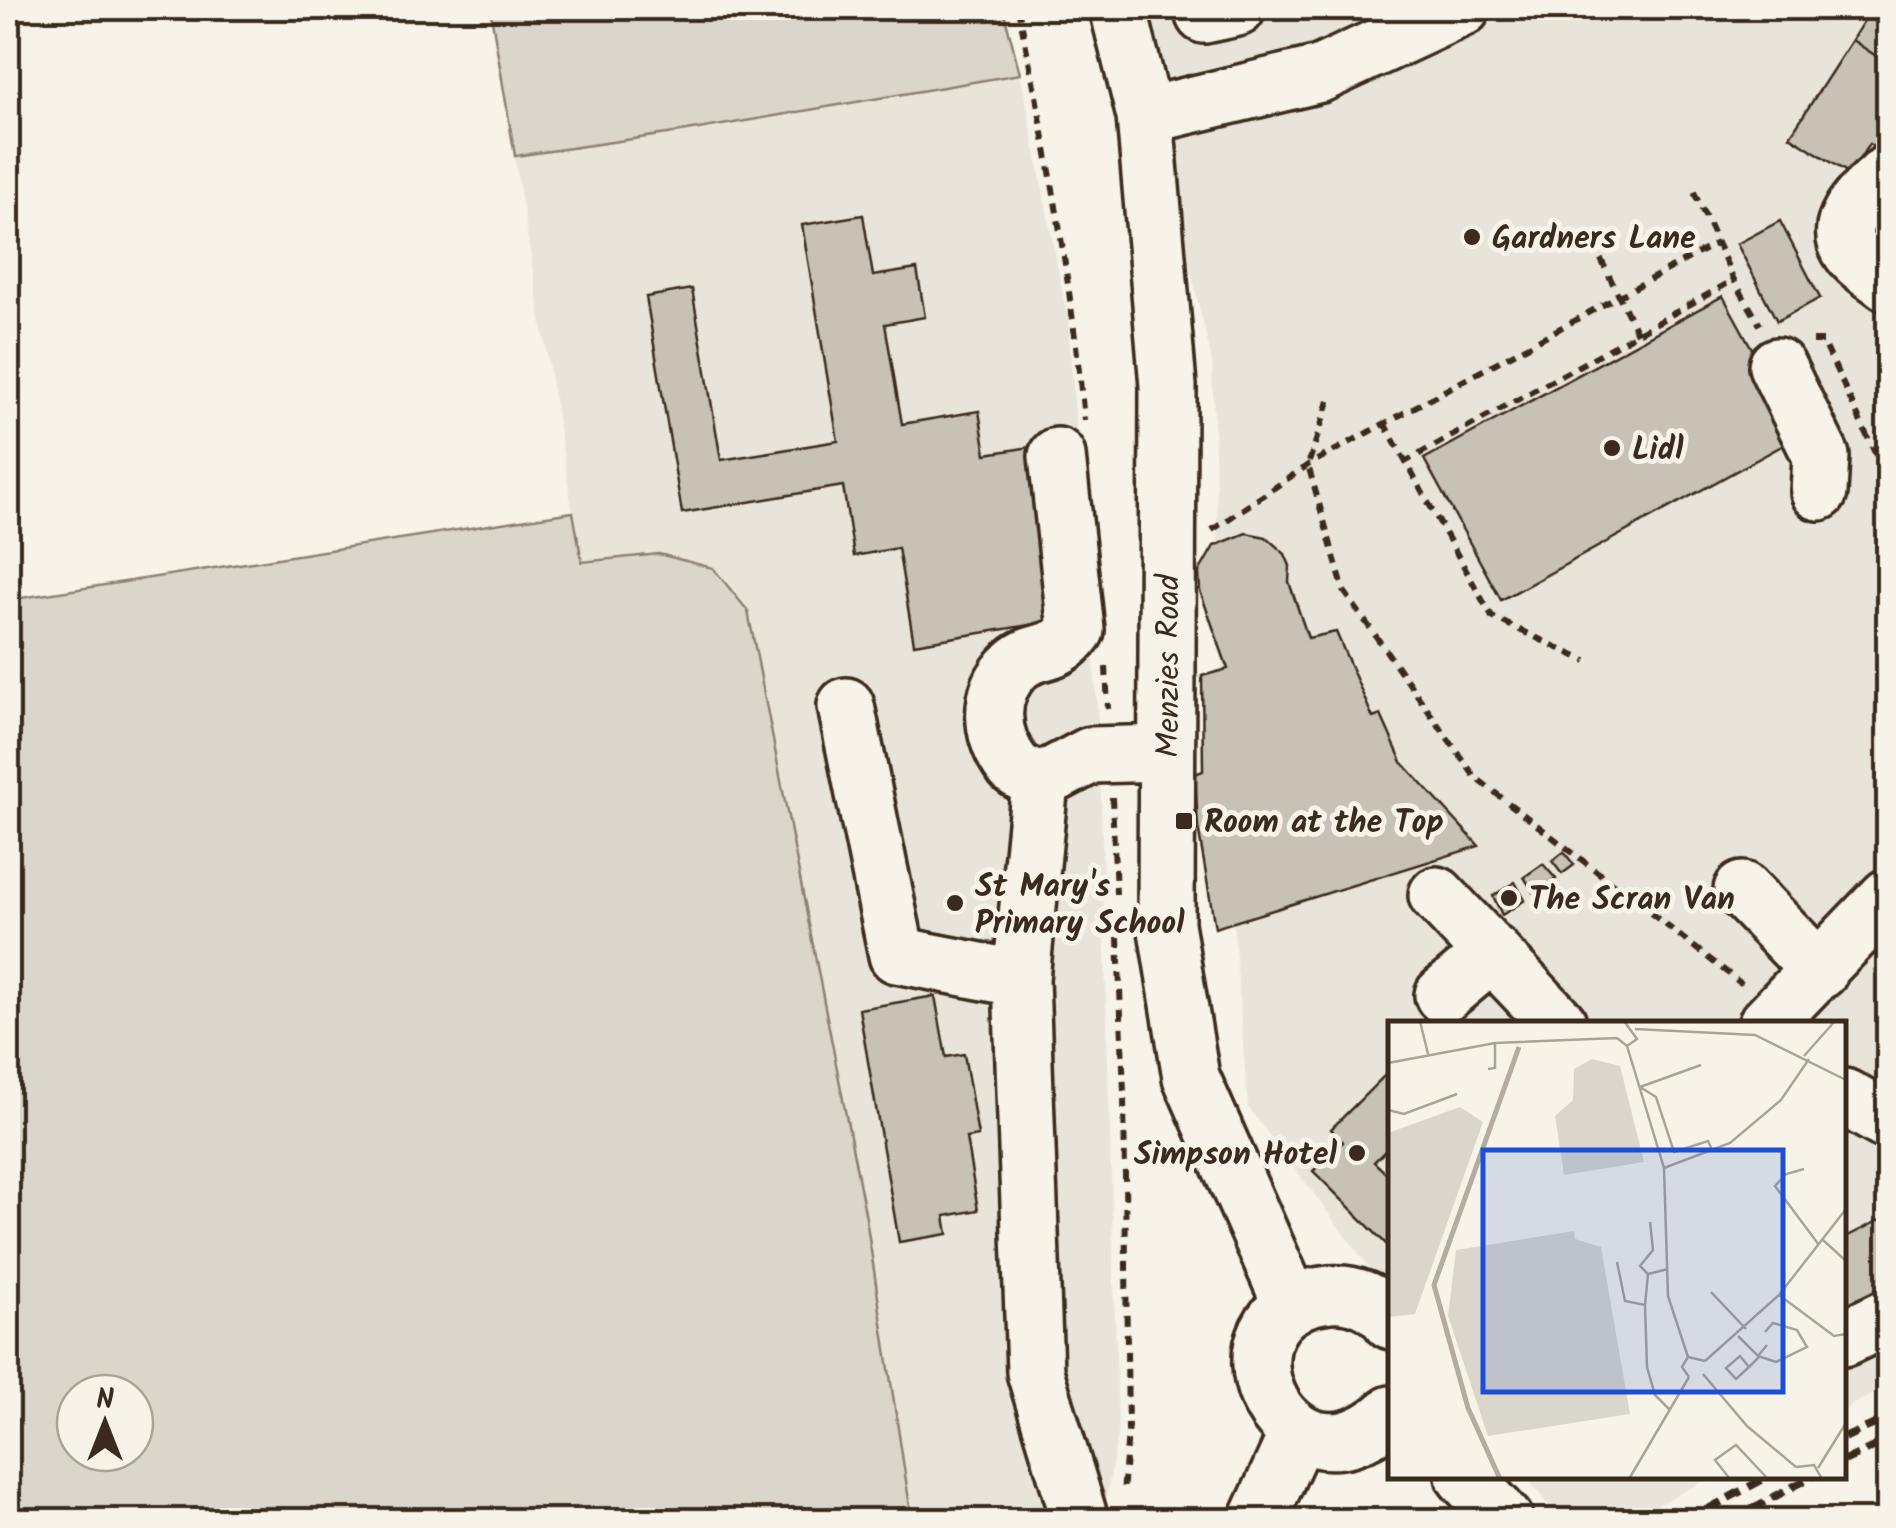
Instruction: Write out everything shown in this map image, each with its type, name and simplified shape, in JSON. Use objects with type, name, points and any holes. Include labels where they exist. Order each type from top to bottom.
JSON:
[{"type":"street","name":"Menzies Road","points":[[1118,8],[1145,116],[1168,386],[1166,924],[1191,1077],[1292,1306]]},
{"type":"street","points":[[1203,8],[1204,14],[1237,8]]},
{"type":"street","points":[[1145,116],[1320,74],[1456,9]]},
{"type":"street","points":[[1888,173],[1854,205],[1844,229],[1850,251],[1888,282]]},
{"type":"street","points":[[1777,366],[1821,456],[1819,492]]},
{"type":"street","points":[[1040,782],[1015,769],[994,730],[997,694],[1017,663],[1066,645],[1076,630],[1057,456]]},
{"type":"street","points":[[846,706],[898,954],[1021,979]]},
{"type":"street","points":[[1040,782],[1091,754],[1166,753]]},
{"type":"street","points":[[1040,782],[1021,979],[1035,1372],[1080,1520]]},
{"type":"street","points":[[1742,890],[1820,971]]},
{"type":"street","points":[[1438,895],[1556,1021]]},
{"type":"street","points":[[1773,1017],[1883,914]]},
{"type":"street","points":[[1442,995],[1493,953]]},
{"type":"street","points":[[1846,1098],[1888,1122]]},
{"type":"street","points":[[1388,1318],[1365,1299],[1340,1293],[1315,1295],[1292,1306],[1274,1323],[1263,1346],[1260,1370],[1265,1395],[1278,1416],[1298,1432],[1318,1439],[1348,1439],[1376,1428],[1388,1417]]},
{"type":"street","points":[[1846,1337],[1888,1317]]},
{"type":"street","points":[[1258,1520],[1298,1432]]},
{"type":"street","points":[[1466,1478],[1505,1520]]},
{"type":"path","points":[[1593,243],[1638,335]]},
{"type":"path","points":[[1308,465],[1717,244]]},
{"type":"path","points":[[1404,463],[1734,280]]},
{"type":"path","points":[[1329,401],[1308,465],[1344,591],[1475,777],[1773,1017]]},
{"type":"path","points":[[1384,424],[1492,617],[1586,661]]},
{"type":"path","points":[[1888,533],[1888,547]]},
{"type":"shaded area","name":"St Mary's Primary School","points":[[490,8],[1003,8],[1025,96],[1068,322],[1099,731],[1118,1430],[1103,1520],[912,1520],[866,1218],[748,611],[659,554],[581,562]]},
{"type":"shaded area","points":[[490,8],[1003,8],[1020,74],[515,156]]},
{"type":"shaded area","points":[[1129,8],[1888,8],[1888,1386],[1846,1408],[1846,1021],[1388,1021],[1388,1292],[1248,1107],[1228,859],[1212,361]]},
{"type":"shaded area","points":[[573,512],[582,562],[659,554],[713,568],[748,611],[866,1218],[912,1520],[8,1520],[8,600]]},
{"type":"shaded area","points":[[1528,1478],[1710,1478],[1627,1520],[1560,1520]]},
{"type":"building","points":[[1850,8],[1888,8],[1888,64],[1852,40],[1866,17]]},
{"type":"building","points":[[1852,40],[1888,64],[1888,149],[1885,154],[1869,144],[1850,174],[1790,136]]},
{"type":"building","points":[[1888,199],[1888,257],[1860,235]]},
{"type":"building","points":[[863,215],[873,276],[917,269],[925,317],[885,324],[902,424],[979,411],[986,454],[1030,447],[1059,620],[914,644],[898,548],[854,556],[843,486],[682,513],[646,297],[692,289],[721,460],[838,441],[802,225]]},
{"type":"building","points":[[1780,221],[1820,298],[1777,321],[1737,244]]},
{"type":"building","name":"Lidl","points":[[1723,296],[1800,436],[1501,600],[1424,459]]},
{"type":"building","points":[[1246,533],[1266,537],[1285,554],[1290,566],[1289,582],[1308,638],[1336,632],[1373,718],[1381,715],[1402,762],[1479,846],[1215,928],[1198,827],[1195,774],[1203,771],[1202,676],[1228,669],[1200,591],[1199,572],[1214,546]]},
{"type":"building","points":[[1564,852],[1574,865],[1562,874],[1552,861]]},
{"type":"building","points":[[1543,864],[1556,879],[1534,893],[1524,877]]},
{"type":"building","name":"The Scran Van","points":[[1515,882],[1525,900],[1502,915],[1493,896]]},
{"type":"building","points":[[935,996],[946,1057],[964,1054],[978,1136],[966,1138],[978,1210],[945,1216],[948,1234],[899,1242],[859,1009]]},
{"type":"building","name":"Simpson Hotel","points":[[1388,1072],[1388,1148],[1374,1162],[1388,1175],[1388,1246],[1313,1171],[1343,1142],[1331,1129]]},
{"type":"building","points":[[1888,1216],[1888,1301],[1846,1323],[1846,1237]]},
{"type":"railway","points":[[1846,1437],[1888,1418]]},
{"type":"railway","points":[[1846,1460],[1888,1440]]},
{"type":"railway","points":[[1688,1520],[1765,1478]]},
{"type":"railway","points":[[1731,1520],[1809,1478]]},
{"type":"place","name":"Gardners Lane","points":[[1472,237]]},
{"type":"place","name":"Lidl","points":[[1612,448]]},
{"type":"place","name":"Room at the Top","points":[[1184,821]]},
{"type":"place","name":"The Scran Van","points":[[1509,898]]},
{"type":"place","name":"St Mary's Primary School","points":[[955,903]]},
{"type":"place","name":"Simpson Hotel","points":[[1357,1153]]}]
